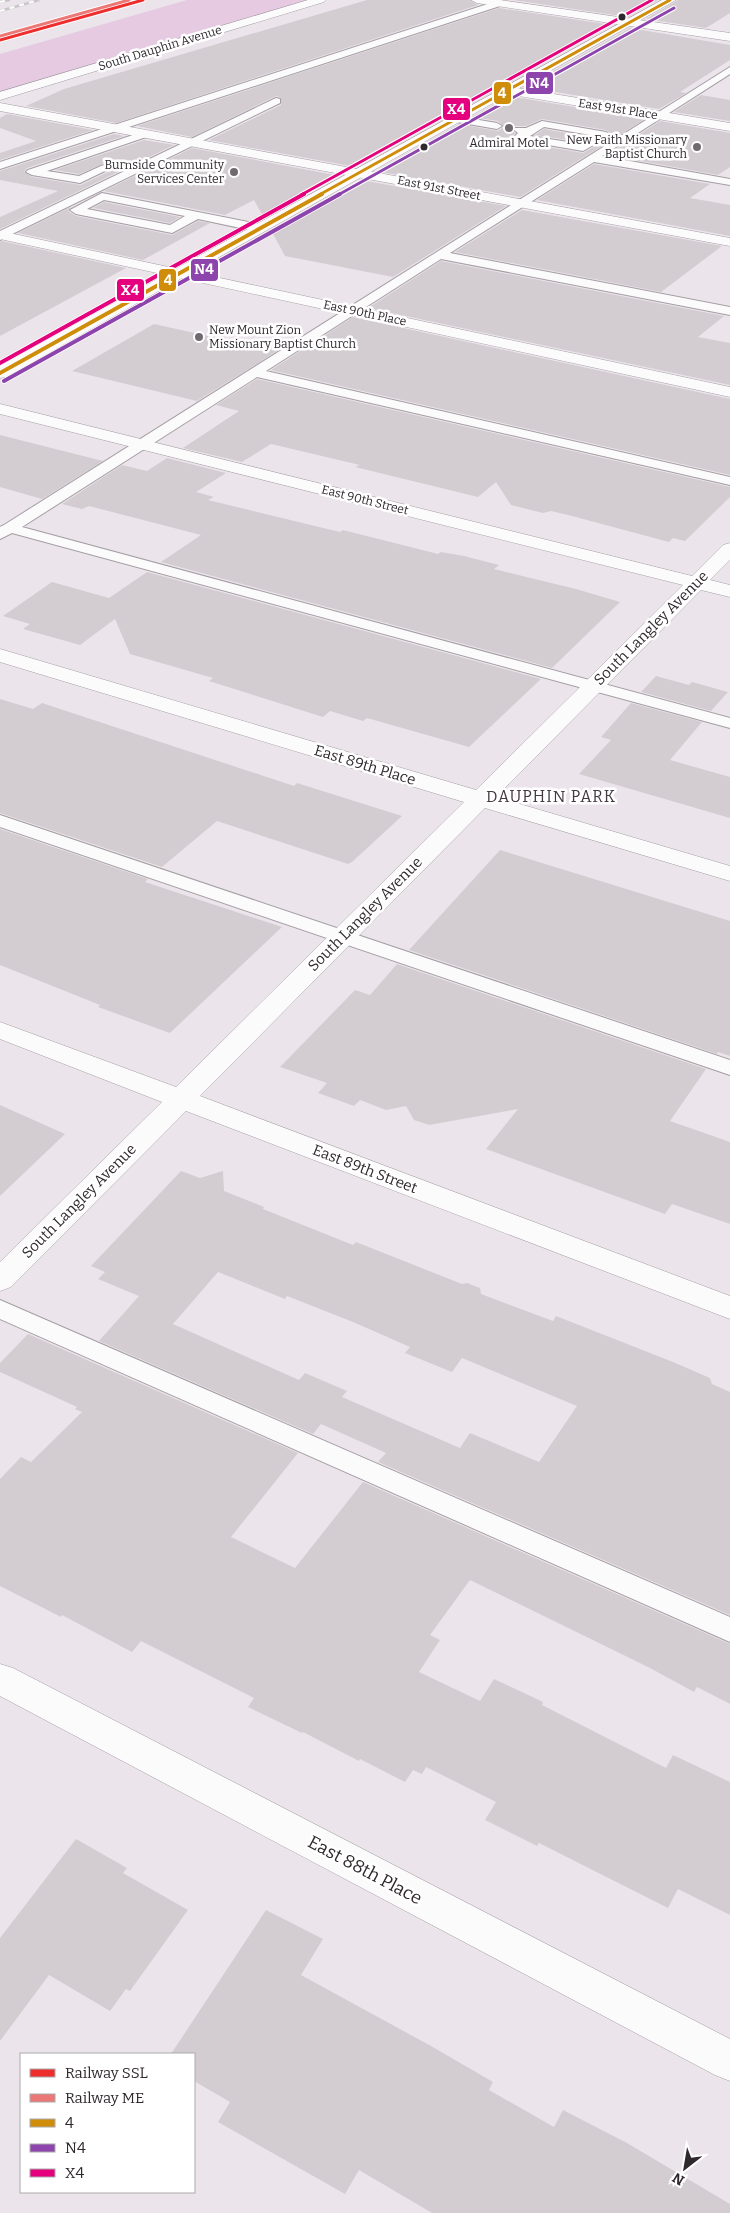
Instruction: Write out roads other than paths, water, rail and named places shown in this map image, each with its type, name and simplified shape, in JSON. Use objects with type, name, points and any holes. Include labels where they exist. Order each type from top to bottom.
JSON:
[{"type":"street","name":"South Dauphin Avenue","points":[[0,96],[320,0]]},
{"type":"street","points":[[479,0],[730,37]]},
{"type":"street","points":[[0,372],[670,0]]},
{"type":"street","name":"East 91st Place","points":[[505,90],[730,127]]},
{"type":"street","name":"East 91st Street","points":[[0,107],[114,128],[147,140],[165,138],[191,142],[730,242]]},
{"type":"street","name":"East 90th Place","points":[[0,236],[730,392]]},
{"type":"street","name":"East 90th Street","points":[[0,409],[730,591]]},
{"type":"street","name":"South Langley Avenue","points":[[0,1280],[730,549]]},
{"type":"street","name":"East 89th Place","points":[[0,655],[730,874]]},
{"type":"street","name":"East 89th Street","points":[[0,1030],[730,1308]]},
{"type":"street","name":"East 88th Place","points":[[0,1679],[730,2061]]},
{"type":"lane","points":[[0,167],[114,128],[500,3]]},
{"type":"lane","points":[[4,531],[658,116],[724,79],[730,70]]},
{"type":"lane","points":[[0,236],[276,101],[226,92]]},
{"type":"lane","points":[[455,119],[497,126]]},
{"type":"lane","points":[[542,124],[606,135],[583,148],[519,137],[523,131],[542,124]]},
{"type":"lane","points":[[114,163],[80,180],[32,172],[147,140]]},
{"type":"lane","points":[[592,158],[730,182]]},
{"type":"lane","points":[[0,167],[98,188]]},
{"type":"lane","points":[[196,215],[172,229],[76,210],[102,196],[196,215],[259,228]]},
{"type":"lane","points":[[439,255],[730,311]]},
{"type":"lane","points":[[254,372],[730,481]]},
{"type":"lane","points":[[4,531],[730,723]]},
{"type":"lane","points":[[0,821],[730,1068]]},
{"type":"lane","points":[[0,1310],[730,1630]]},
{"type":"railway","points":[[0,2],[9,0]]},
{"type":"railway","points":[[0,11],[39,0]]},
{"type":"rail line","name":"ME","points":[[0,36],[129,0]]},
{"type":"rail line","name":"SSL","points":[[0,40],[143,0]]},
{"type":"place","name":"Admiral Motel","points":[[509,128]]},
{"type":"place","name":"New Faith Missionary Baptist Church","points":[[697,147]]},
{"type":"place","name":"Burnside Community Services Center","points":[[234,172]]},
{"type":"place","name":"New Mount Zion Missionary Baptist Church","points":[[199,337]]},
{"type":"district","name":"DAUPHIN PARK","points":[[551,796]]}]
